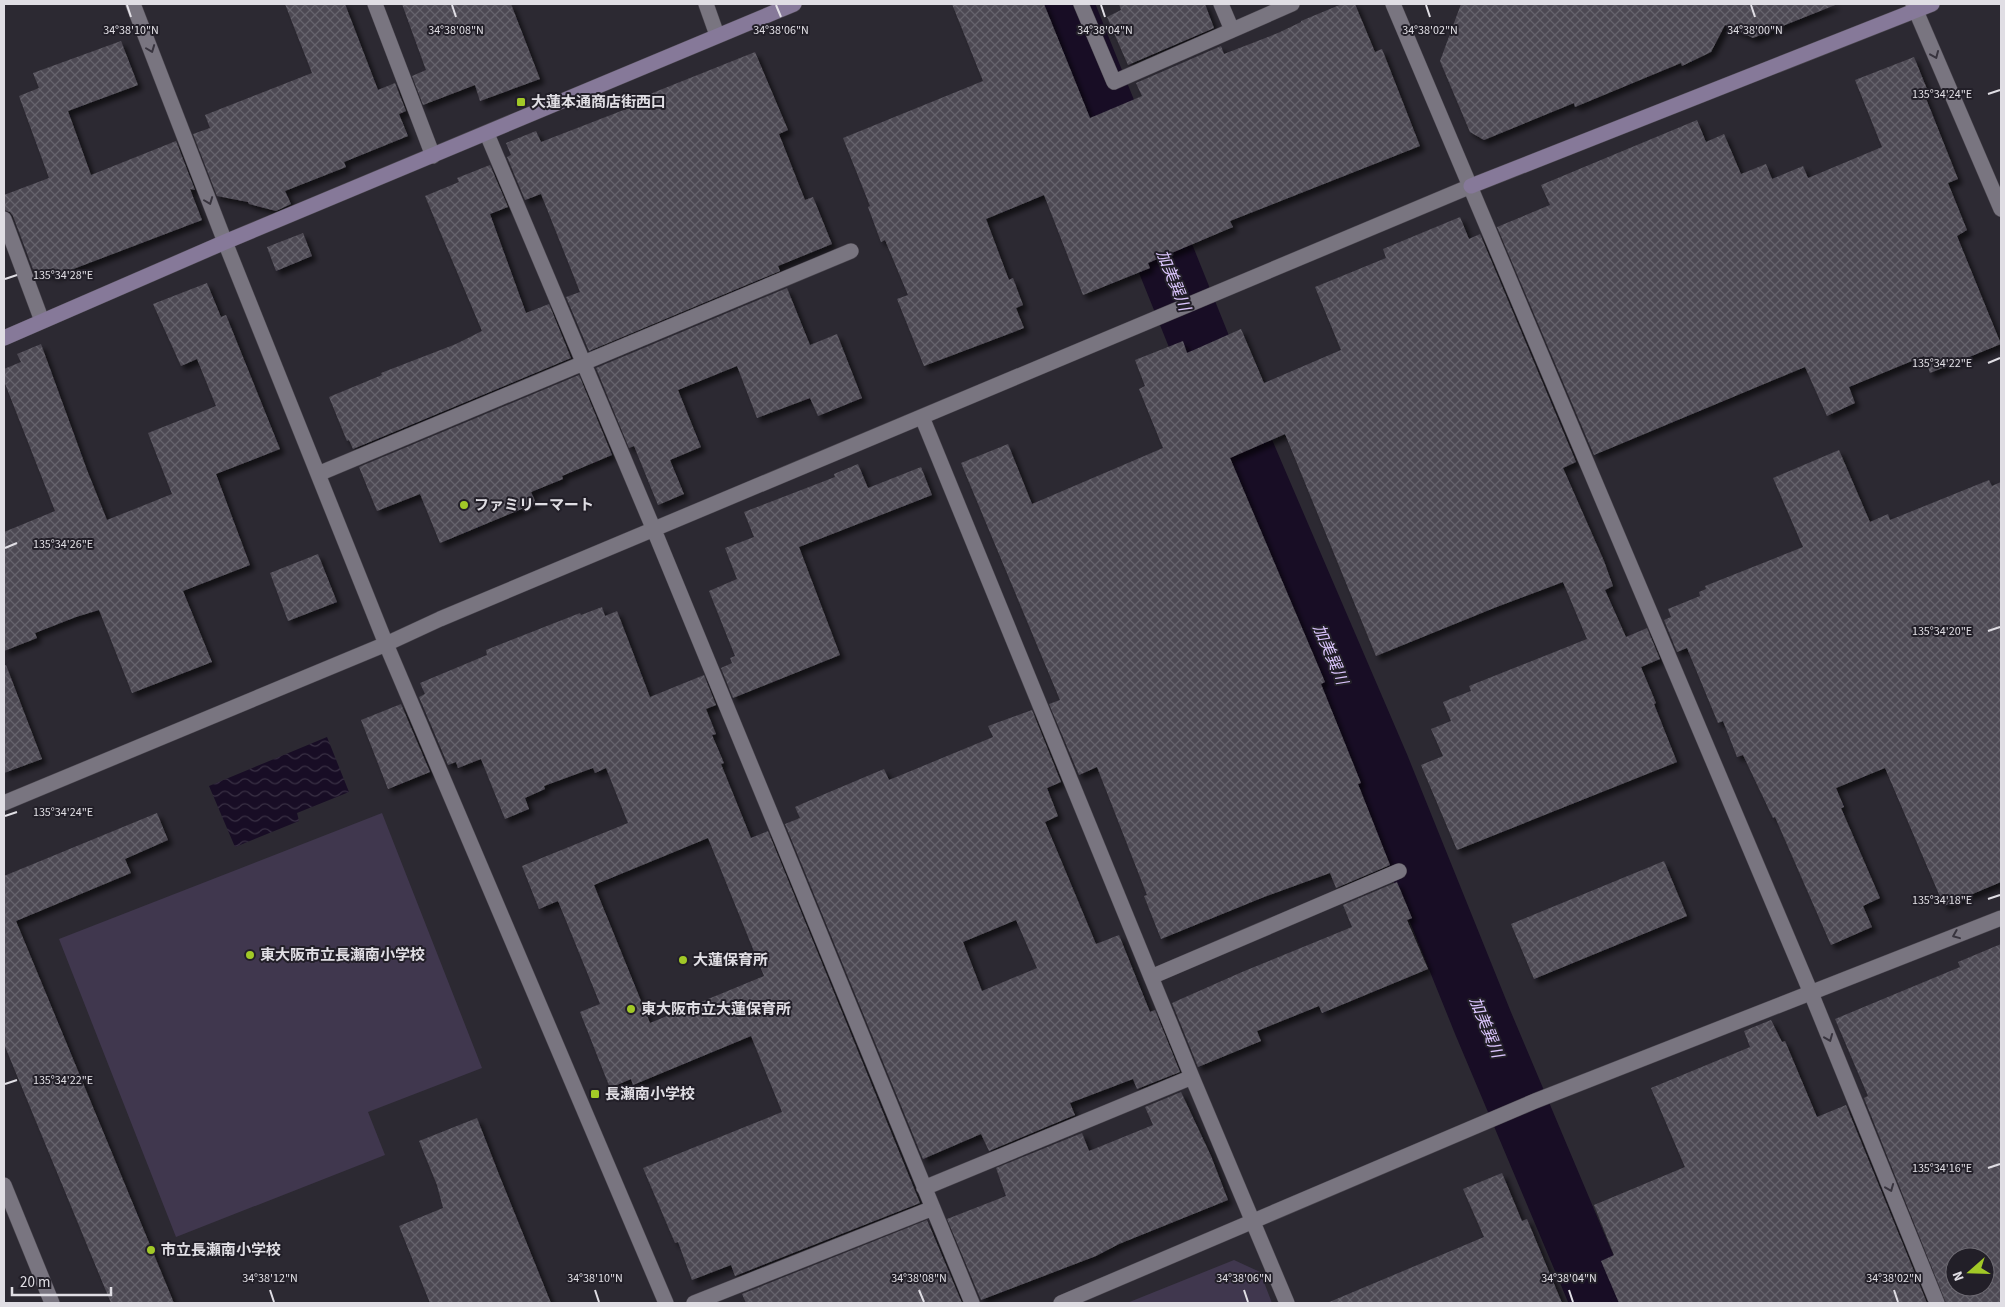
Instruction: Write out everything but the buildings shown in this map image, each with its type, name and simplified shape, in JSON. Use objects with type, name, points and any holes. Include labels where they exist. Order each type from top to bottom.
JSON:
[{"type":"street","points":[[133,4],[225,242],[386,644],[666,1303]]},
{"type":"street","points":[[376,4],[432,156]]},
{"type":"street","points":[[706,4],[717,35]]},
{"type":"street","points":[[4,338],[225,242],[794,4]]},
{"type":"street","points":[[1081,4],[1114,82],[1292,4]]},
{"type":"street","points":[[1221,4],[1232,30]]},
{"type":"street","points":[[1393,4],[1811,993],[1937,1303]]},
{"type":"street","points":[[4,803],[386,644],[440,619],[1470,186],[1914,7],[1932,4]]},
{"type":"street","points":[[1914,7],[2001,209]]},
{"type":"street","points":[[487,134],[654,530],[972,1303]]},
{"type":"street","points":[[4,219],[42,321]]},
{"type":"street","points":[[318,474],[851,251]]},
{"type":"street","points":[[922,417],[1192,1078],[1287,1303]]},
{"type":"street","points":[[1151,977],[1399,871]]},
{"type":"street","points":[[1061,1303],[1526,1105],[2001,918]]},
{"type":"street","points":[[924,1188],[1192,1078]]},
{"type":"street","points":[[4,1185],[52,1303]]},
{"type":"street","points":[[694,1303],[932,1208]]},
{"type":"shaded area","points":[[382,813],[482,1068],[368,1112],[385,1155],[176,1237],[59,939]]},
{"type":"shaded area","points":[[1234,1260],[1260,1272],[1272,1303],[1127,1303]]},
{"type":"water","points":[[327,737],[349,792],[297,813],[299,821],[235,847],[209,786]]},
{"type":"waterway","name":"加美巽川","points":[[1063,4],[1227,411],[1379,765],[1483,1023],[1601,1303]]},
{"type":"place","name":"大蓮本通商店街西口","points":[[521,102]]},
{"type":"place","name":"ファミリーマート","points":[[464,505]]},
{"type":"place","name":"東大阪市立長瀬南小学校","points":[[250,955]]},
{"type":"place","name":"大蓮保育所","points":[[683,960]]},
{"type":"place","name":"東大阪市立大蓮保育所","points":[[631,1009]]},
{"type":"place","name":"長瀬南小学校","points":[[595,1094]]},
{"type":"place","name":"市立長瀬南小学校","points":[[151,1250]]}]
